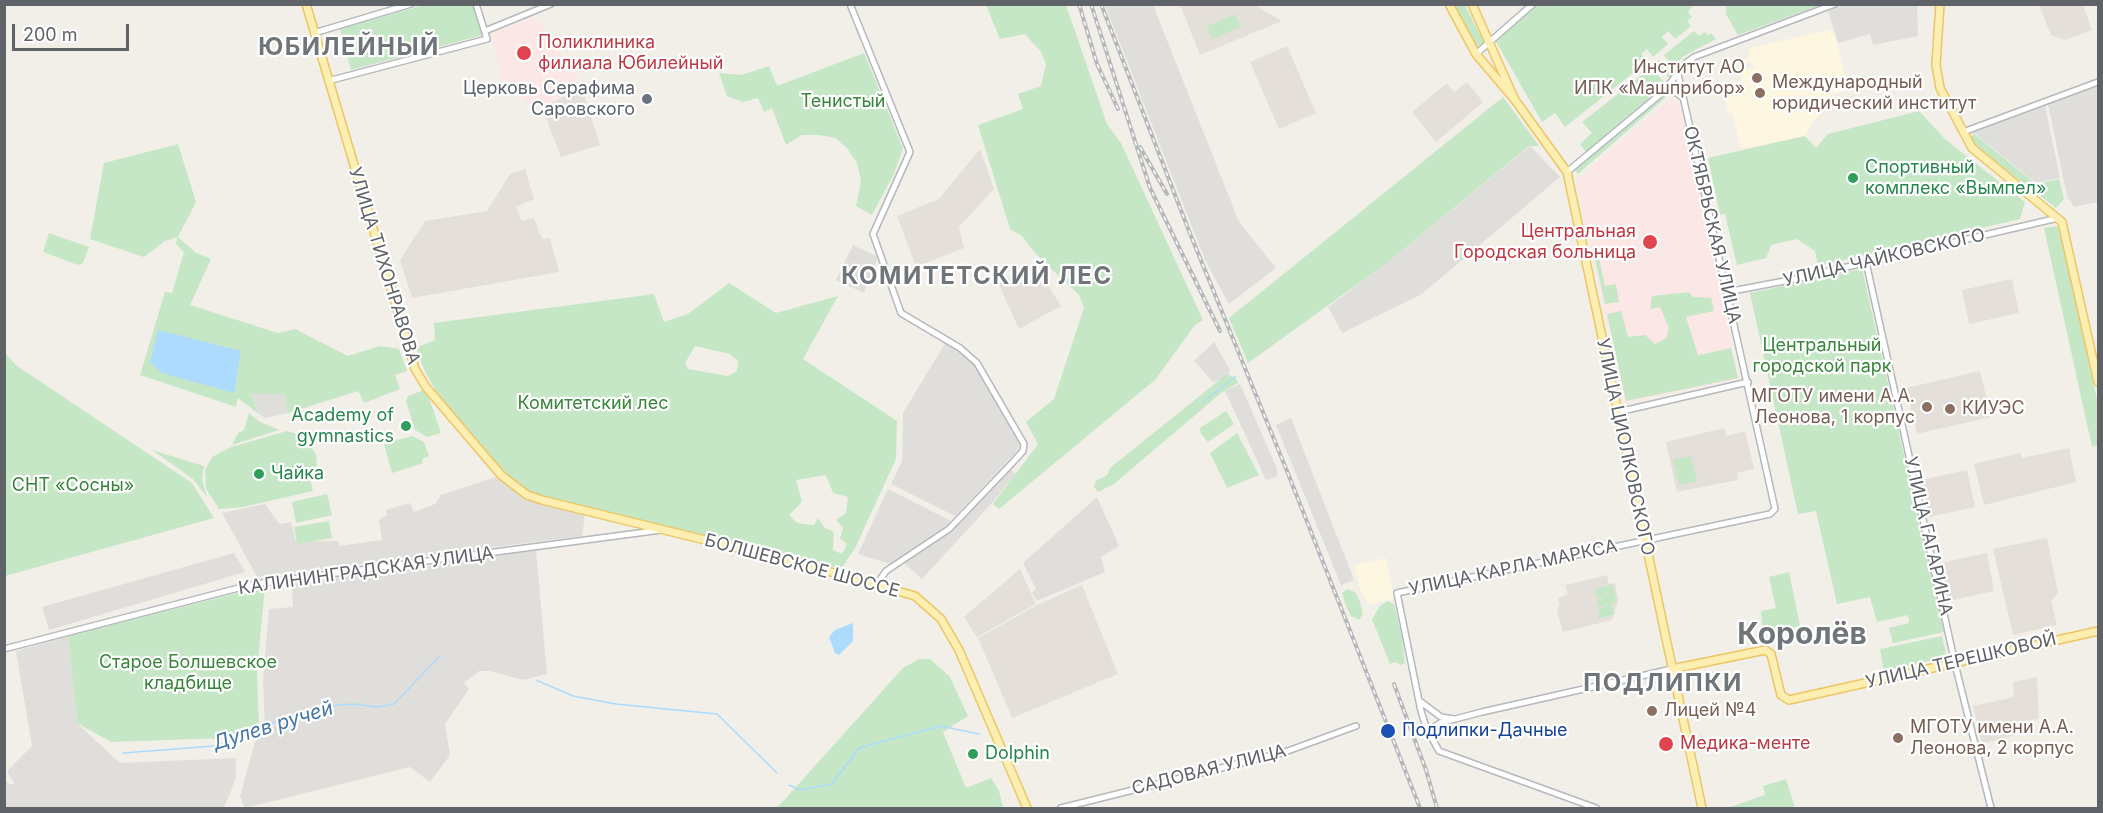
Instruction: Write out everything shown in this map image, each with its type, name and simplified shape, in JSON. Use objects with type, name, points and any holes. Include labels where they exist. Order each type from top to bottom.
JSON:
[{"type":"main road","name":"УЛИЦА ТИХОНРАВОВА","points":[[306,4],[404,336],[415,369],[426,387],[501,475],[514,487],[542,500],[662,530]]},
{"type":"main road","points":[[1449,4],[1476,54],[1516,101]]},
{"type":"main road","points":[[1472,4],[1516,101]]},
{"type":"main road","points":[[1940,4],[1938,83],[1972,148],[2047,208],[2058,218],[2064,229],[2098,382]]},
{"type":"main road","name":"УЛИЦА ЦИОЛКОВСКОГО","points":[[1516,101],[1567,172],[1702,808]]},
{"type":"main road","name":"БОЛШЕВСКОЕ ШОССЕ","points":[[662,530],[877,584],[915,596],[934,611],[948,629],[1027,808]]},
{"type":"main road","name":"УЛИЦА ТЕРЕШКОВОЙ","points":[[1672,669],[1766,651],[1771,654],[1781,695],[1789,700],[2098,631]]},
{"type":"street","points":[[314,33],[411,4]]},
{"type":"street","points":[[328,81],[487,39],[476,4]]},
{"type":"street","points":[[484,31],[551,4]]},
{"type":"street","points":[[850,4],[910,150],[873,234],[901,313],[970,356],[992,387],[1024,444],[1023,451],[948,529],[886,571],[877,584]]},
{"type":"street","points":[[1476,54],[1533,4]]},
{"type":"street","points":[[1567,172],[1663,92],[1686,63],[1694,57],[1835,4]]},
{"type":"street","points":[[1491,73],[1499,68],[1499,63]]},
{"type":"street","name":"ОКТЯБРЬСКАЯ УЛИЦА","points":[[1678,74],[1775,510],[1770,514]]},
{"type":"street","points":[[1963,132],[2098,82]]},
{"type":"street","points":[[1663,92],[1678,92],[1684,101]]},
{"type":"street","points":[[2041,222],[2046,217],[2047,208]]},
{"type":"street","name":"УЛИЦА ЧАЙКОВСКОГО","points":[[1727,292],[2058,218]]},
{"type":"street","name":"УЛИЦА ГАГАРИНА","points":[[1866,262],[1955,663],[1991,808]]},
{"type":"street","points":[[1618,412],[1748,382]]},
{"type":"street","name":"УЛИЦА КАРЛА МАРКСА","points":[[1419,700],[1397,593],[1770,514]]},
{"type":"street","points":[[633,522],[639,528],[635,534]]},
{"type":"street","name":"КАЛИНИНГРАДСКАЯ УЛИЦА","points":[[4,649],[254,584],[662,530]]},
{"type":"street","points":[[1429,734],[1440,723],[1672,669]]},
{"type":"street","points":[[1419,700],[1428,710],[1441,717],[1458,719]]},
{"type":"street","points":[[1419,700],[1429,734],[1439,751],[1596,808]]},
{"type":"street","points":[[1421,711],[1428,710]]},
{"type":"street","name":"САДОВАЯ УЛИЦА","points":[[1061,808],[1285,752],[1356,726]]},
{"type":"shaded area","points":[[1105,5],[1153,5],[1239,222],[1276,268],[1229,304],[1205,260]]},
{"type":"shaded area","points":[[1180,5],[1255,5],[1282,21],[1200,55]]},
{"type":"shaded area","points":[[1845,5],[1917,5],[1918,36],[1873,45],[1870,34],[1838,43],[1828,11]]},
{"type":"shaded area","points":[[2039,5],[2083,5],[2092,30],[2064,40],[2051,35]]},
{"type":"shaded area","points":[[534,18],[542,23],[547,36],[576,71],[582,89],[536,109],[503,82],[491,34]]},
{"type":"shaded area","points":[[1828,30],[1835,34],[1848,89],[1831,95],[1805,136],[1741,149],[1732,113],[1728,114],[1723,93],[1728,85],[1741,82],[1743,70],[1753,68],[1752,62],[1745,63],[1744,59],[1748,58],[1750,48]]},
{"type":"shaded area","points":[[1287,46],[1316,113],[1279,129],[1250,62]]},
{"type":"shaded area","points":[[1467,82],[1483,102],[1436,142],[1412,112],[1447,83],[1454,92]]},
{"type":"shaded area","points":[[2098,86],[2098,202],[2074,207],[2067,196],[2048,104]]},
{"type":"shaded area","points":[[582,89],[600,145],[561,157],[541,105]]},
{"type":"shaded area","name":"Центральная Городская больница","points":[[1671,98],[1682,108],[1739,379],[1625,403],[1576,180]]},
{"type":"shaded area","points":[[2045,106],[2060,178],[2036,183],[1973,132]]},
{"type":"shaded area","points":[[1530,146],[1560,177],[1422,294],[1342,333],[1328,307],[1387,263]]},
{"type":"shaded area","points":[[980,149],[994,189],[959,227],[964,248],[916,267],[897,216],[939,199]]},
{"type":"shaded area","points":[[525,169],[534,199],[516,207],[522,221],[534,218],[542,239],[550,238],[559,272],[412,298],[400,260],[425,221],[487,211],[510,174]]},
{"type":"shaded area","points":[[853,245],[878,257],[864,293],[836,280]]},
{"type":"shaded area","points":[[1035,264],[1061,306],[1019,329],[998,283]]},
{"type":"shaded area","points":[[2012,279],[2019,313],[1969,324],[1962,290]]},
{"type":"shaded area","points":[[946,342],[975,363],[1021,441],[1016,452],[955,516],[891,484],[902,461],[903,413]]},
{"type":"shaded area","points":[[1214,342],[1230,370],[1227,378],[1213,382],[1194,361]]},
{"type":"shaded area","name":"КИУЭС","points":[[1980,371],[1991,417],[1917,434],[1906,388]]},
{"type":"shaded area","points":[[1240,384],[1276,466],[1278,476],[1266,480],[1225,391]]},
{"type":"shaded area","points":[[251,394],[284,394],[288,413],[265,418],[259,414]]},
{"type":"shaded area","points":[[1291,418],[1354,580],[1341,585],[1276,425]]},
{"type":"shaded area","points":[[1724,428],[1727,436],[1745,431],[1754,469],[1737,473],[1738,480],[1677,492],[1666,442]]},
{"type":"shaded area","points":[[2069,448],[2076,482],[1984,505],[1974,464],[2020,453],[2022,458]]},
{"type":"shaded area","points":[[1010,469],[1016,474],[922,579],[904,563],[951,531]]},
{"type":"shaded area","points":[[1967,470],[1975,507],[1929,517],[1921,480]]},
{"type":"shaded area","points":[[496,477],[525,499],[585,514],[582,536],[257,577],[222,513],[265,504],[279,524],[291,522],[296,542],[338,541],[339,546],[382,540],[379,520],[387,515],[386,510],[410,503],[414,512],[435,504],[441,495]]},
{"type":"shaded area","points":[[888,489],[951,521],[939,532],[890,564],[858,554]]},
{"type":"shaded area","points":[[1097,497],[1119,546],[1101,557],[1105,572],[1037,601],[1032,593],[1036,589],[1023,563]]},
{"type":"shaded area","points":[[2047,538],[2058,593],[2051,601],[2057,625],[2013,635],[1993,549]]},
{"type":"shaded area","points":[[536,550],[547,674],[523,680],[490,671],[479,671],[464,683],[469,689],[445,724],[450,755],[430,782],[410,767],[245,808],[240,796],[255,742],[265,729],[263,680],[269,609],[293,607],[292,582],[404,570]]},
{"type":"shaded area","points":[[234,553],[245,572],[49,630],[42,607]]},
{"type":"shaded area","points":[[1987,553],[1994,591],[1948,601],[1940,563]]},
{"type":"shaded area","points":[[1386,558],[1394,598],[1368,605],[1360,589],[1354,565]]},
{"type":"shaded area","points":[[1020,569],[1036,604],[977,637],[964,617]]},
{"type":"shaded area","points":[[1607,575],[1609,584],[1615,583],[1618,600],[1612,620],[1563,632],[1557,612],[1560,604],[1558,598],[1568,594],[1565,585]]},
{"type":"shaded area","points":[[1082,585],[1118,674],[1012,718],[978,638],[1037,605]]},
{"type":"shaded area","points":[[68,636],[77,723],[120,763],[236,758],[236,778],[224,808],[5,808],[4,780],[11,785],[14,783],[7,771],[32,746],[16,651]]},
{"type":"shaded area","points":[[2037,677],[2039,719],[2019,722],[2020,734],[1982,744],[1973,706],[2014,697],[2013,682]]},
{"type":"green space","points":[[474,4],[483,35],[351,70],[340,29],[424,5]]},
{"type":"green space","points":[[1690,4],[1692,7],[1688,12],[1692,17],[1687,21],[1691,26],[1675,39],[1668,31],[1662,37],[1668,44],[1653,57],[1647,49],[1641,54],[1647,62],[1565,127],[1555,113],[1542,122],[1495,40],[1538,5]]},
{"type":"green space","name":"Комитетский лес","points":[[986,5],[1066,5],[1107,124],[1121,143],[1203,320],[1195,325],[1155,380],[999,509],[993,504],[1038,444],[1026,422],[1054,399],[1084,308],[1079,295],[1034,252],[1022,236],[1010,229],[978,125],[1023,109],[1018,94],[1041,86],[1046,64],[1041,52],[1025,34],[1000,39]]},
{"type":"green space","points":[[1452,5],[1465,5],[1484,42],[1476,47]]},
{"type":"green space","points":[[1726,5],[1821,5],[1738,35],[1726,14]]},
{"type":"green space","points":[[1235,14],[1241,27],[1212,39],[1207,26]]},
{"type":"green space","points":[[1694,31],[1699,36],[1705,32],[1708,36],[1711,33],[1716,39],[1682,57],[1670,79],[1656,62],[1659,60],[1666,69],[1671,64],[1664,55]]},
{"type":"green space","name":"Тенистый","points":[[864,53],[903,148],[894,174],[872,215],[856,206],[861,181],[857,163],[847,148],[835,138],[819,135],[802,135],[786,145],[772,108],[764,112],[758,98],[743,102],[727,96],[719,73],[741,75],[769,66],[777,86]]},
{"type":"green space","points":[[1651,68],[1666,84],[1586,152],[1580,144],[1592,133],[1582,122]]},
{"type":"green space","points":[[1663,93],[1666,97],[1578,174],[1574,169]]},
{"type":"green space","points":[[1503,97],[1539,146],[1529,146],[1387,263],[1248,363],[1229,318]]},
{"type":"green space","name":"Спортивный комплекс «Вымпел»","points":[[1919,111],[1946,140],[2025,202],[2020,219],[1818,266],[1815,251],[1797,239],[1771,245],[1766,258],[1737,265],[1725,214],[1720,215],[1708,158],[1805,136],[1816,148],[1828,134]]},
{"type":"green space","points":[[1973,133],[2036,184],[2059,179],[2064,199],[2056,208],[1983,152],[1971,140]]},
{"type":"green space","points":[[178,144],[196,202],[178,237],[196,253],[211,259],[190,305],[278,333],[295,329],[348,356],[380,346],[399,349],[407,371],[395,375],[400,389],[364,403],[358,391],[288,413],[284,394],[251,394],[259,414],[238,398],[236,407],[140,375],[165,292],[172,293],[184,252],[176,244],[177,237],[165,241],[144,257],[90,239],[104,163]]},
{"type":"green space","points":[[2059,226],[2098,404],[2098,445],[2092,447],[2044,228]]},
{"type":"green space","points":[[49,233],[89,247],[83,263],[78,265],[43,252]]},
{"type":"green space","points":[[1598,254],[1605,286],[1616,284],[1619,302],[1605,304],[1594,255]]},
{"type":"green space","name":"Центральный городской парк","points":[[1862,269],[1944,632],[1893,643],[1889,628],[1909,623],[1908,615],[1877,622],[1870,597],[1837,604],[1816,511],[1798,514],[1750,293]]},
{"type":"green space","name":"Комитетский лес","points":[[729,283],[776,313],[838,296],[803,359],[897,421],[896,459],[855,548],[841,569],[543,497],[527,490],[499,468],[439,396],[425,372],[416,348],[435,340],[434,323],[654,294],[664,322],[688,314]],"holes":[[[695,346],[730,354],[738,361],[737,371],[728,376],[688,369],[685,363]],[[826,475],[833,493],[848,497],[846,513],[836,520],[843,528],[840,538],[847,544],[842,554],[833,550],[834,532],[825,528],[818,518],[814,525],[797,523],[789,515],[802,502],[796,480]]]},
{"type":"green space","points":[[1689,292],[1693,297],[1711,298],[1714,311],[1686,317],[1698,355],[1690,357],[1731,348],[1738,378],[1626,401],[1607,314],[1621,311],[1628,337],[1645,335],[1655,344],[1666,338],[1669,328],[1660,307],[1650,309],[1652,296]]},
{"type":"green space","name":"СНТ «Сосны»","points":[[5,353],[17,366],[192,483],[214,518],[5,576]]},
{"type":"green space","points":[[1227,374],[1236,378],[1238,383],[1221,393],[1114,484],[1098,492],[1094,487],[1096,481],[1107,475],[1110,468]]},
{"type":"green space","points":[[426,389],[441,433],[427,437],[415,430],[406,401],[408,396]]},
{"type":"green space","points":[[1226,411],[1234,424],[1208,442],[1201,434],[1200,428]]},
{"type":"green space","points":[[249,413],[260,422],[279,430],[232,445],[238,433],[244,430]]},
{"type":"green space","name":"Чайка","points":[[287,431],[304,436],[316,455],[317,465],[310,478],[313,491],[243,507],[219,509],[206,489],[205,470],[212,457],[231,447]]},
{"type":"green space","points":[[1237,433],[1259,475],[1227,488],[1210,453]]},
{"type":"green space","points":[[412,436],[424,442],[429,456],[422,459],[423,463],[392,473],[384,444]]},
{"type":"green space","points":[[152,450],[204,466],[202,479],[207,497],[193,479]]},
{"type":"green space","points":[[1691,456],[1697,481],[1679,485],[1673,460]]},
{"type":"green space","points":[[327,494],[332,515],[296,523],[292,502]]},
{"type":"green space","points":[[329,521],[332,538],[297,544],[294,527]]},
{"type":"green space","points":[[1789,572],[1800,626],[1763,634],[1761,611],[1776,608],[1769,577]]},
{"type":"green space","points":[[1612,584],[1617,602],[1611,604],[1615,614],[1598,619],[1599,609],[1610,604],[1598,607],[1597,599],[1609,594],[1607,591],[1606,595],[1597,598],[1594,590]]},
{"type":"green space","name":"Старое Болшевское кладбище","points":[[265,586],[257,671],[259,727],[225,738],[111,742],[77,723],[68,636]]},
{"type":"green space","points":[[1348,589],[1356,593],[1360,602],[1363,614],[1359,620],[1351,616],[1346,606],[1342,593]]},
{"type":"green space","points":[[1388,601],[1394,604],[1402,637],[1405,663],[1400,665],[1395,662],[1390,664],[1372,619],[1380,606]]},
{"type":"green space","points":[[1942,636],[1947,657],[1884,671],[1880,649]]},
{"type":"green space","points":[[919,659],[930,659],[950,677],[968,716],[943,732],[966,788],[991,778],[999,791],[1003,808],[777,808],[903,668]]},
{"type":"green space","points":[[1786,779],[1795,808],[1727,808],[1765,795],[1763,786]]},
{"type":"water","points":[[158,330],[241,351],[234,393],[162,373],[150,362]]},
{"type":"water","points":[[853,623],[853,641],[839,655],[835,653],[829,637],[835,630]]},
{"type":"waterway","points":[[1203,402],[1236,376]]},
{"type":"waterway","name":"Дулев ручей","points":[[123,753],[214,746],[252,736],[269,724],[338,705],[354,704],[377,707],[394,704],[439,657]]},
{"type":"waterway","name":"Дулев ручей","points":[[536,680],[573,696],[616,704],[717,714],[777,773]]},
{"type":"waterway","name":"Дулев ручей","points":[[789,785],[800,790],[832,784],[859,748],[941,726],[979,734]]},
{"type":"railway","points":[[1079,4],[1097,64],[1118,109]]},
{"type":"railway","points":[[1091,4],[1150,188],[1220,331]]},
{"type":"railway","points":[[1101,4],[1189,231],[1420,808]]},
{"type":"railway","points":[[1140,147],[1167,194]]},
{"type":"railway","points":[[1394,684],[1426,770],[1437,808]]},
{"type":"place","name":"Поликлиника филиала Юбилейный","points":[[524,53]]},
{"type":"place","name":"Институт АО ИПК «Машприбор»","points":[[1757,78]]},
{"type":"place","name":"Международный юридический институт","points":[[1760,93]]},
{"type":"place","name":"Церковь Серафима Саровского","points":[[647,99]]},
{"type":"place","name":"Спортивный комплекс «Вымпел»","points":[[1853,178]]},
{"type":"place","name":"Центральная Городская больница","points":[[1650,242]]},
{"type":"place","name":"МГОТУ имени А.А. Леонова, 1 корпус","points":[[1927,407]]},
{"type":"place","name":"КИУЭС","points":[[1950,409]]},
{"type":"place","name":"Academy of gymnastics","points":[[406,426]]},
{"type":"place","name":"Чайка","points":[[259,474]]},
{"type":"place","name":"Лицей №4","points":[[1652,711]]},
{"type":"place","name":"Подлипки-Дачные","points":[[1388,731]]},
{"type":"place","name":"МГОТУ имени А.А. Леонова, 2 корпус","points":[[1898,738]]},
{"type":"place","name":"Медика-менте","points":[[1666,744]]},
{"type":"place","name":"Dolphin","points":[[973,754]]},
{"type":"district","name":"ЮБИЛЕЙНЫЙ","points":[[349,48]]},
{"type":"district","name":"КОМИТЕТСКИЙ ЛЕС","points":[[977,277]]},
{"type":"district","name":"Королёв","points":[[1802,635]]},
{"type":"district","name":"ПОДЛИПКИ","points":[[1663,684]]}]
